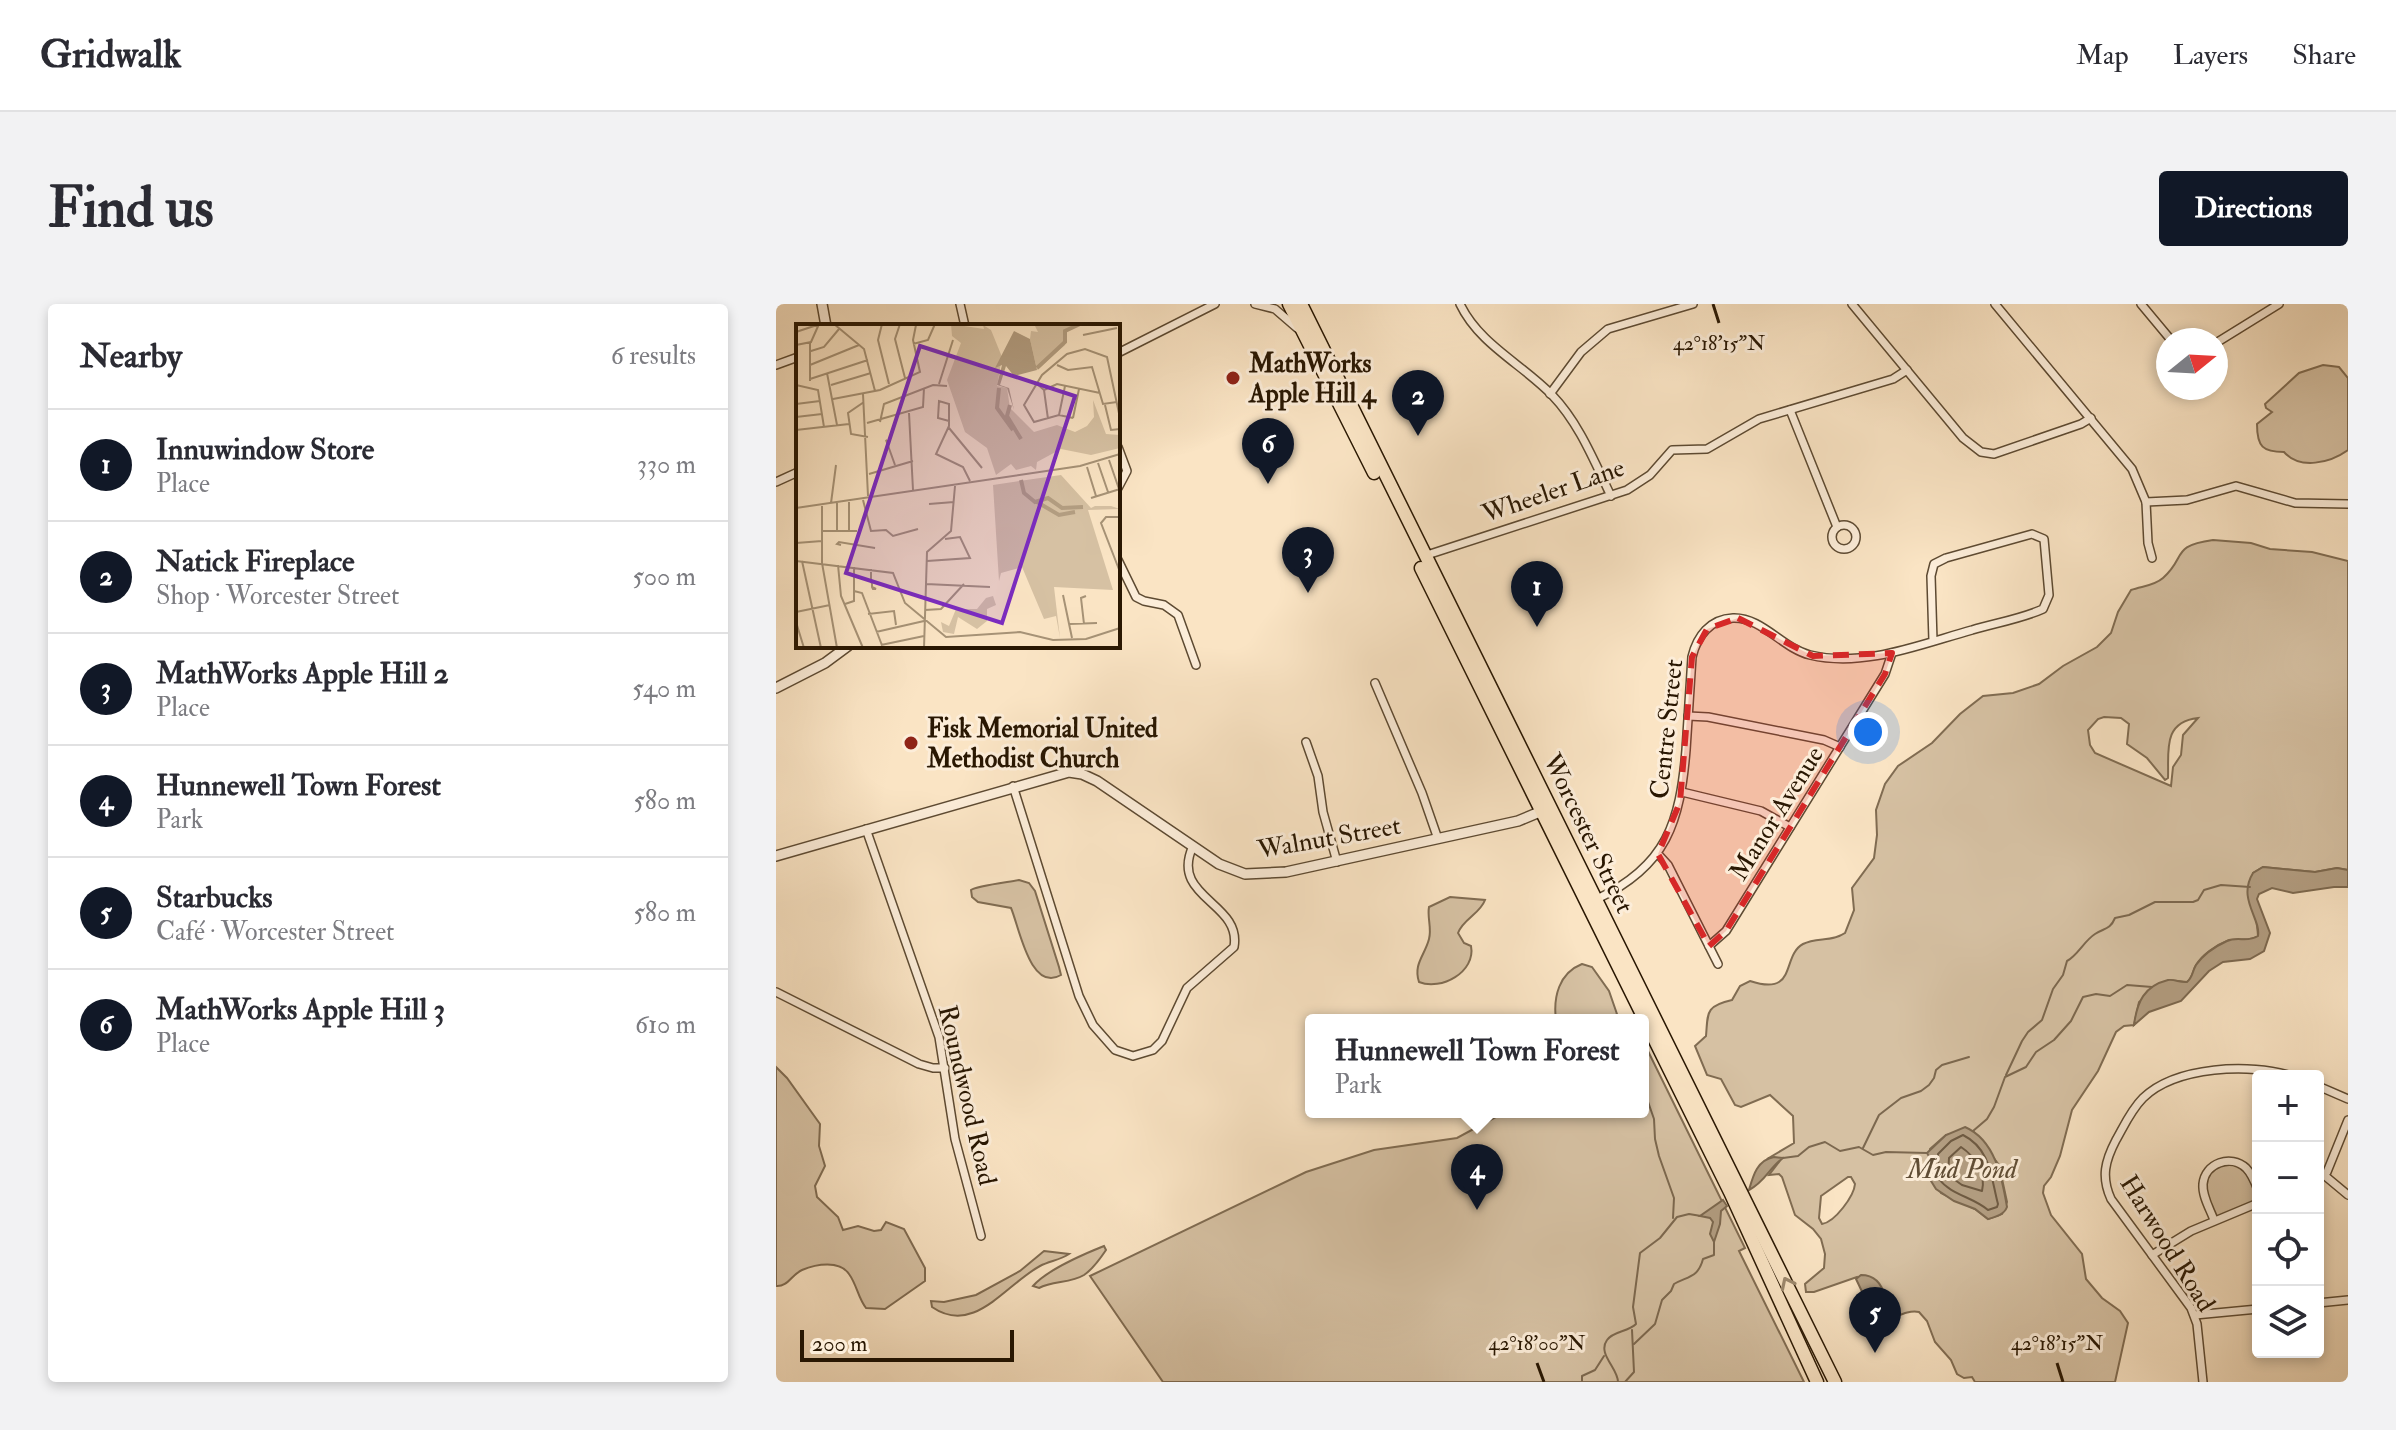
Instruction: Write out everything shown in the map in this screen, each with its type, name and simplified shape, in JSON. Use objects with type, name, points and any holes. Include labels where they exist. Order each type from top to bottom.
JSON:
[{"type":"highway","name":"Worcester Street","points":[[1289,304],[1642,1014]]},
{"type":"highway","name":"Worcester Street","points":[[1301,304],[1835,1382]]},
{"type":"highway","name":"Worcester Street","points":[[1649,1028],[1730,1192],[1817,1382]]},
{"type":"street","points":[[822,304],[826,324]]},
{"type":"street","points":[[960,304],[965,324]]},
{"type":"street","points":[[1120,352],[1215,304]]},
{"type":"street","points":[[1255,304],[1281,313],[1307,341]]},
{"type":"street","points":[[1460,304],[1484,336],[1550,394],[1578,430],[1611,496]]},
{"type":"street","points":[[1550,394],[1581,352],[1601,334],[1624,322],[1693,304]]},
{"type":"street","points":[[1852,304],[1969,444],[1987,454],[2028,443],[2091,418]]},
{"type":"street","points":[[1995,304],[2132,469],[2146,502],[2152,558]]},
{"type":"street","points":[[2141,304],[2161,328]]},
{"type":"street","points":[[2228,336],[2279,304]]},
{"type":"street","points":[[776,365],[796,358]]},
{"type":"street","name":"Wheeler Lane","points":[[1424,556],[1611,496],[1643,480],[1672,450],[1707,449],[1754,421],[1893,379],[1907,370]]},
{"type":"street","points":[[1790,410],[1837,527]]},
{"type":"street","points":[[1120,452],[1127,471],[1120,484]]},
{"type":"street","points":[[776,482],[796,473]]},
{"type":"street","points":[[2146,502],[2187,500],[2236,486],[2295,503],[2348,504]]},
{"type":"street","name":"Centre Street","points":[[1597,899],[1634,878],[1658,854],[1672,829],[1682,792],[1694,648],[1707,629],[1722,620],[1738,618],[1752,622],[1786,644],[1813,656],[1841,658],[1892,653],[2043,609],[2049,595],[2044,539],[2041,535],[2032,534],[1934,564],[1931,576],[1933,641]]},
{"type":"street","points":[[1120,564],[1136,597],[1164,605],[1178,615],[1196,665]]},
{"type":"street","points":[[776,688],[825,663],[845,648]]},
{"type":"street","name":"Manor Avenue","points":[[1709,946],[1726,931],[1888,668],[1892,653]]},
{"type":"street","points":[[1375,683],[1438,839]]},
{"type":"street","points":[[1688,716],[1708,717],[1824,740],[1840,747]]},
{"type":"street","points":[[1306,742],[1318,776],[1321,802],[1337,862]]},
{"type":"street","name":"Walnut Street","points":[[776,856],[1059,774],[1082,774],[1219,864],[1245,874],[1286,872],[1337,862],[1518,821],[1542,811]]},
{"type":"street","points":[[1013,786],[1079,996],[1102,1038],[1120,1053],[1141,1055],[1157,1046],[1187,988],[1234,947],[1231,921],[1202,897],[1194,884],[1189,861],[1193,846]]},
{"type":"street","points":[[1682,792],[1761,811],[1790,827]]},
{"type":"street","name":"Roundwood Road","points":[[866,829],[939,1037],[955,1139],[981,1236]]},
{"type":"street","points":[[1658,854],[1668,865],[1718,964]]},
{"type":"street","points":[[776,992],[919,1064],[945,1068]]},
{"type":"street","name":"Harwood Road","points":[[2203,1382],[2195,1315],[2111,1199],[2104,1174],[2111,1149],[2136,1106],[2157,1088],[2192,1075],[2250,1068],[2260,1070]]},
{"type":"street","points":[[2324,1089],[2348,1099]]},
{"type":"street","points":[[2324,1171],[2348,1120]]},
{"type":"street","points":[[2214,1220],[2204,1193],[2203,1182],[2207,1173],[2216,1164],[2233,1161],[2243,1165],[2252,1176]]},
{"type":"street","points":[[2324,1179],[2348,1195]]},
{"type":"street","points":[[2152,1255],[2181,1236],[2252,1205]]},
{"type":"street","points":[[2324,1302],[2348,1300]]},
{"type":"street","points":[[2195,1315],[2252,1310]]},
{"type":"highlighted area","points":[[1738,618],[1813,656],[1892,653],[1885,674],[1726,931],[1709,946],[1658,854],[1680,802],[1692,657],[1707,629]]},
{"type":"shaded area","points":[[2323,365],[2339,367],[2348,378],[2348,450],[2324,461],[2307,463],[2284,452],[2263,447],[2258,438],[2257,424],[2272,412],[2265,404],[2299,373]]},
{"type":"shaded area","points":[[2199,542],[2251,543],[2270,549],[2312,552],[2348,561],[2348,870],[2337,868],[2315,872],[2263,867],[2253,873],[2258,936],[2218,945],[2199,961],[2187,982],[2169,980],[2139,1002],[2134,1025],[2124,1026],[2116,1032],[2098,1071],[2072,1110],[2060,1156],[2043,1193],[2051,1215],[2082,1254],[2086,1279],[2102,1298],[2120,1311],[2128,1323],[2115,1382],[1975,1382],[1972,1377],[1964,1378],[1957,1374],[1919,1312],[1876,1321],[1866,1300],[1874,1303],[1857,1277],[1806,1292],[1805,1284],[1824,1268],[1825,1254],[1821,1239],[1795,1215],[1782,1177],[1779,1174],[1769,1175],[1782,1158],[1767,1159],[1794,1143],[1793,1116],[1770,1095],[1741,1107],[1735,1105],[1721,1079],[1707,1075],[1695,1046],[1706,1036],[1712,1008],[1732,1000],[1740,986],[1750,981],[1775,984],[1782,979],[1796,950],[1803,944],[1845,933],[1854,910],[1852,888],[1874,858],[1876,810],[1885,784],[1898,766],[1932,743],[1983,696],[2013,693],[2039,684],[2097,647],[2111,633],[2118,612],[2131,590],[2159,581],[2185,549]],"holes":[[[2104,717],[2121,718],[2129,724],[2127,744],[2147,758],[2165,780],[2168,778],[2168,749],[2173,732],[2178,725],[2198,718],[2183,735],[2181,755],[2173,767],[2171,786],[2095,753],[2090,745],[2088,730]],[[1973,1131],[1999,1165],[2007,1202],[2002,1214],[1988,1219],[1975,1209],[1941,1193],[1929,1164],[1930,1149],[1946,1135]],[[1848,1177],[1855,1184],[1843,1208],[1822,1224],[1819,1218],[1821,1196]]]},
{"type":"shaded area","points":[[1019,880],[1029,883],[1035,891],[1061,975],[1050,978],[1041,975],[1034,966],[1027,955],[1011,908],[978,902],[972,897],[971,890]]},
{"type":"shaded area","points":[[1450,897],[1485,900],[1458,933],[1464,943],[1471,946],[1468,964],[1463,971],[1446,981],[1437,984],[1419,982],[1418,965],[1430,935],[1429,907]]},
{"type":"shaded area","points":[[1582,964],[1592,967],[1609,991],[1617,1014],[1556,1014],[1559,987],[1574,968]]},
{"type":"shaded area","points":[[1649,1053],[1745,1248],[1739,1251],[1804,1382],[1163,1382],[1090,1276],[1306,1172],[1374,1150],[1457,1138],[1494,1118],[1649,1118]]},
{"type":"shaded area","points":[[776,1067],[820,1124],[819,1146],[825,1166],[815,1186],[817,1197],[838,1217],[843,1230],[858,1226],[881,1230],[886,1222],[904,1229],[925,1268],[925,1281],[885,1309],[866,1308],[849,1274],[834,1265],[808,1268],[798,1272],[784,1285],[776,1286]]},
{"type":"shaded area","points":[[2216,1164],[2243,1165],[2252,1180],[2252,1205],[2214,1220],[2203,1182]]},
{"type":"shaded area","points":[[1104,1246],[1104,1253],[1084,1275],[1039,1288],[1033,1286],[1056,1268]]},
{"type":"shaded area","points":[[1044,1251],[1069,1254],[1027,1274],[975,1312],[962,1316],[932,1307],[931,1301],[944,1302],[976,1295],[1020,1271]]},
{"type":"water","points":[[2263,867],[2315,872],[2337,868],[2348,870],[2348,887],[2293,893],[2272,888],[2259,894],[2257,899],[2270,933],[2264,951],[2250,959],[2223,962],[2209,971],[2181,1001],[2149,1012],[2134,1025],[2140,1002],[2153,986],[2168,980],[2187,982],[2199,961],[2214,948],[2231,940],[2258,936],[2247,891],[2253,873]]},
{"type":"water","name":"Mud Pond","points":[[1965,1127],[1984,1141],[1990,1150],[2003,1184],[2006,1210],[1988,1219],[1936,1189],[1931,1181],[1931,1160],[1927,1153],[1946,1135]]},
{"type":"water","points":[[1783,1158],[1749,1190],[1754,1174],[1763,1161]]},
{"type":"water","points":[[1723,1200],[1727,1206],[1721,1211],[1714,1242],[1710,1234],[1713,1222],[1700,1216]]},
{"type":"water","points":[[1861,1275],[1880,1284],[1885,1301],[1878,1306],[1866,1300],[1856,1279]]},
{"type":"waterway","points":[[2006,1075],[2022,1041],[2042,1020],[2067,961],[2091,937],[2109,927],[2115,918],[2129,915],[2155,902],[2193,902],[2204,890],[2221,885],[2250,887]]},
{"type":"waterway","points":[[1973,1131],[1987,1119],[2005,1077],[2026,1067],[2036,1052],[2054,1040],[2071,1021],[2083,997],[2096,994],[2110,996],[2127,985],[2152,987]]},
{"type":"waterway","points":[[1863,1148],[1879,1115],[1901,1098],[1929,1085],[1942,1065],[1969,1057]]},
{"type":"waterway","points":[[1649,1105],[1659,1156],[1674,1198],[1673,1218]]},
{"type":"waterway","points":[[1783,1158],[1798,1156],[1809,1147],[1825,1142],[1840,1151],[1859,1147],[1873,1155],[1886,1152],[1927,1153]]},
{"type":"waterway","points":[[1618,1382],[1604,1350],[1610,1337],[1636,1324],[1633,1307],[1640,1253],[1660,1238],[1677,1217],[1689,1214],[1701,1216]]},
{"type":"waterway","points":[[1634,1344],[1655,1324],[1662,1300],[1674,1284],[1692,1276],[1703,1259],[1714,1255],[1714,1241]]},
{"type":"waterway","points":[[1625,1382],[1634,1372],[1632,1330]]},
{"type":"waterway","points":[[1582,1382],[1582,1376],[1595,1370],[1604,1356]]},
{"type":"place","name":"MathWorks Apple Hill 4","points":[[1233,378]]},
{"type":"place","name":"Natick Fireplace","points":[[1418,436]]},
{"type":"place","name":"MathWorks Apple Hill 3","points":[[1268,484]]},
{"type":"place","name":"MathWorks Apple Hill 2","points":[[1308,593]]},
{"type":"place","name":"Innuwindow Store","points":[[1537,627]]},
{"type":"place","name":"Fisk Memorial United Methodist Church","points":[[911,743]]},
{"type":"place","name":"Hunnewell Town Forest","points":[[1477,1210]]},
{"type":"place","name":"Starbucks","points":[[1875,1353]]}]
